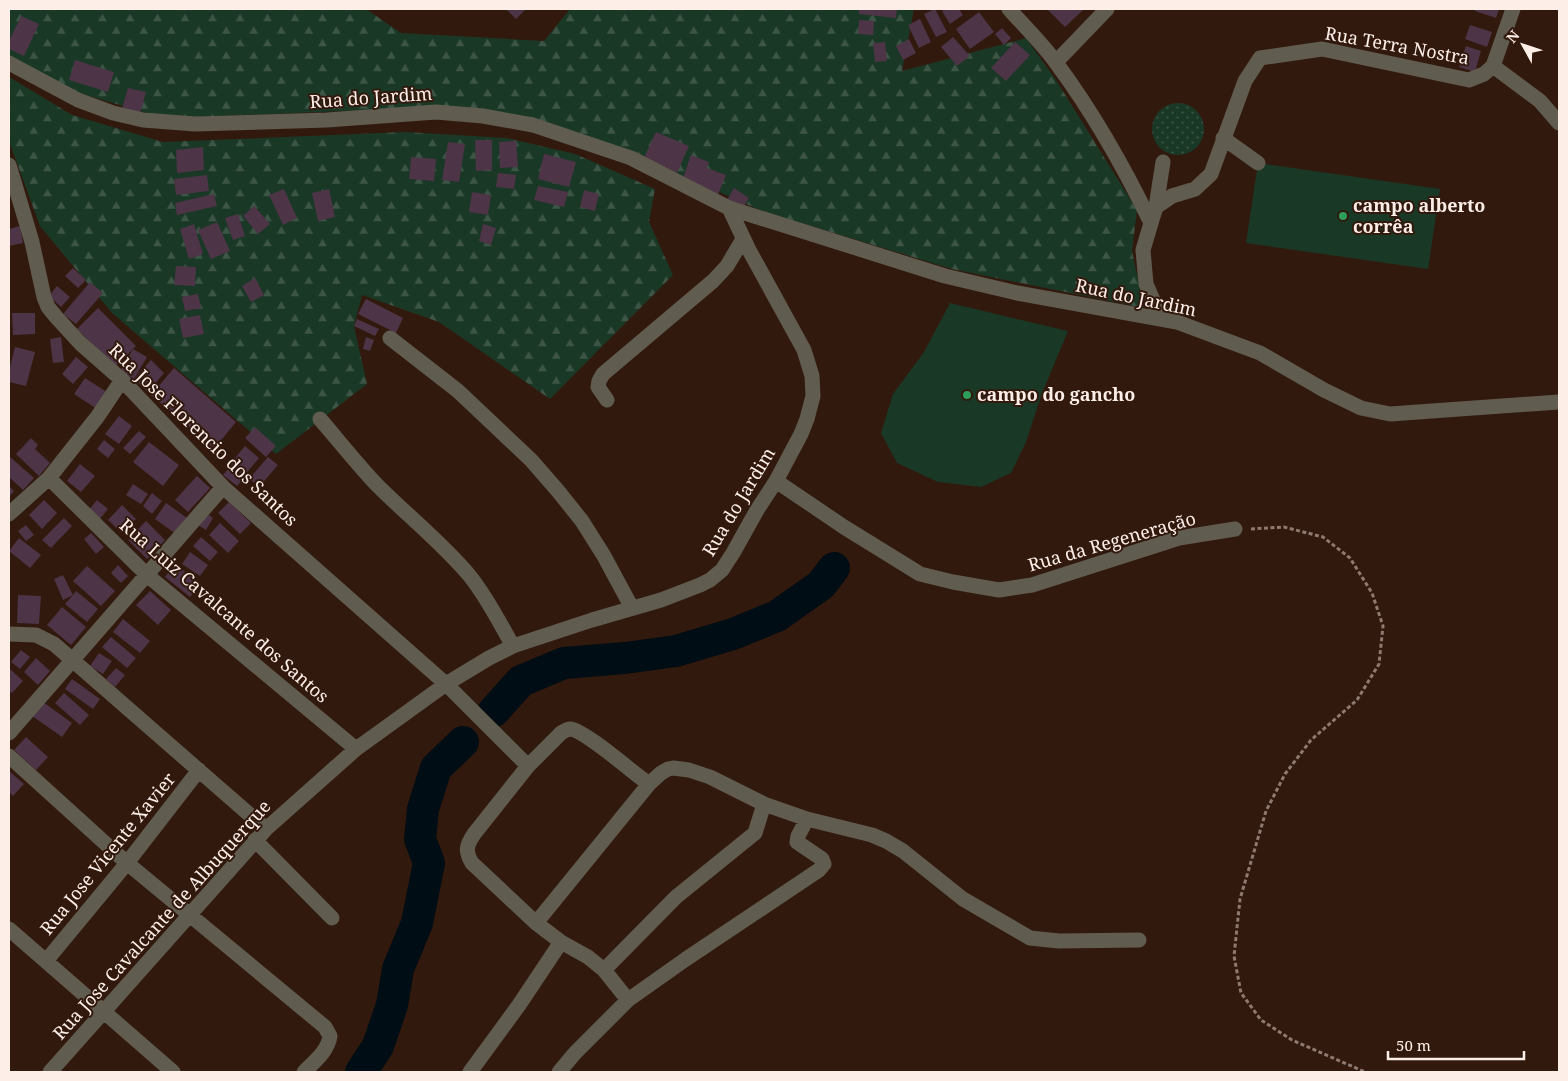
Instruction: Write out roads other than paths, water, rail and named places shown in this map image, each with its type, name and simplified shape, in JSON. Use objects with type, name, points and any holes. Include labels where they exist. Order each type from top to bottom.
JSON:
[{"type":"street","points":[[1009,9],[1056,62],[1105,134],[1130,179],[1151,223]]},
{"type":"street","points":[[1056,62],[1107,9]]},
{"type":"street","name":"Rua Terra Nostra","points":[[1156,207],[1172,196],[1195,189],[1212,174],[1245,81],[1260,58],[1322,49],[1469,80],[1484,74],[1493,66],[1513,9]]},
{"type":"street","name":"Rua do Jardim","points":[[9,63],[78,100],[113,113],[143,120],[195,124],[327,120],[436,112],[483,116],[533,125],[631,158],[729,208],[945,276],[1017,293],[1177,322],[1260,353],[1324,390],[1361,408],[1390,414],[1559,402]]},
{"type":"street","name":"Rua Terra Nostra","points":[[1493,66],[1540,101],[1559,123]]},
{"type":"street","points":[[1224,138],[1258,163]]},
{"type":"street","points":[[1162,162],[1156,207],[1144,250],[1145,276],[1146,284],[1157,309],[1177,322]]},
{"type":"street","name":"Rua Jose Florencio dos Santos","points":[[9,165],[48,307],[80,343],[122,380],[223,487],[446,684],[528,766]]},
{"type":"street","name":"Rua do Jardim","points":[[446,684],[471,667],[513,646],[661,600],[700,585],[710,580],[722,570],[733,553],[776,480],[807,419],[813,396],[812,376],[804,350],[743,238],[729,208]]},
{"type":"street","points":[[607,400],[598,387],[603,374],[713,281],[727,266],[743,238]]},
{"type":"street","points":[[1143,316],[1157,309]]},
{"type":"street","points":[[390,338],[458,390],[536,466],[582,521],[604,556],[632,608]]},
{"type":"street","points":[[9,514],[49,478],[98,416],[122,380]]},
{"type":"street","points":[[320,419],[377,484],[437,540],[469,575],[484,596],[513,646]]},
{"type":"street","name":"Rua Luiz Cavalcante dos Santos","points":[[49,478],[147,575],[356,749]]},
{"type":"street","name":"Rua da Regeneração","points":[[776,480],[844,527],[920,574],[999,590],[1032,585],[1180,538],[1236,529]]},
{"type":"street","points":[[9,733],[223,487]]},
{"type":"street","points":[[9,634],[41,637],[54,644],[266,829]]},
{"type":"street","name":"Rua Jose Cavalcante de Albuquerque","points":[[50,1072],[266,829],[356,749],[446,684]]},
{"type":"street","points":[[628,1000],[604,970],[588,957],[561,942],[536,923],[472,864],[466,852],[468,843],[474,834],[528,766],[566,730],[571,729],[588,738],[649,784]]},
{"type":"street","points":[[9,756],[127,863],[328,1032],[330,1036],[326,1047],[304,1072]]},
{"type":"street","points":[[536,923],[649,784],[661,773],[674,768],[689,770],[710,777],[764,804],[807,819],[872,835],[886,841],[903,851],[963,899],[1030,938],[1059,941],[1139,940]]},
{"type":"street","name":"Rua Jose Vicente Xavier","points":[[46,961],[127,863],[199,770]]},
{"type":"street","points":[[604,970],[676,897],[754,833],[761,819],[764,804]]},
{"type":"street","points":[[559,1072],[575,1052],[628,1000],[686,958],[819,870],[824,864],[822,859],[797,842],[807,819]]},
{"type":"street","points":[[255,840],[332,918]]},
{"type":"street","points":[[9,929],[172,1072]]},
{"type":"street","points":[[470,1072],[520,1005],[561,942]]},
{"type":"waterway","points":[[494,711],[521,681],[564,663],[625,658],[676,651],[733,634],[777,616],[821,585],[834,568]]},
{"type":"waterway","points":[[361,1072],[378,1046],[392,1005],[398,969],[417,923],[429,863],[420,839],[423,809],[436,768],[463,742]]},
{"type":"place","name":"campo alberto corrêa","points":[[1343,216]]},
{"type":"place","name":"campo do gancho","points":[[967,395]]}]
